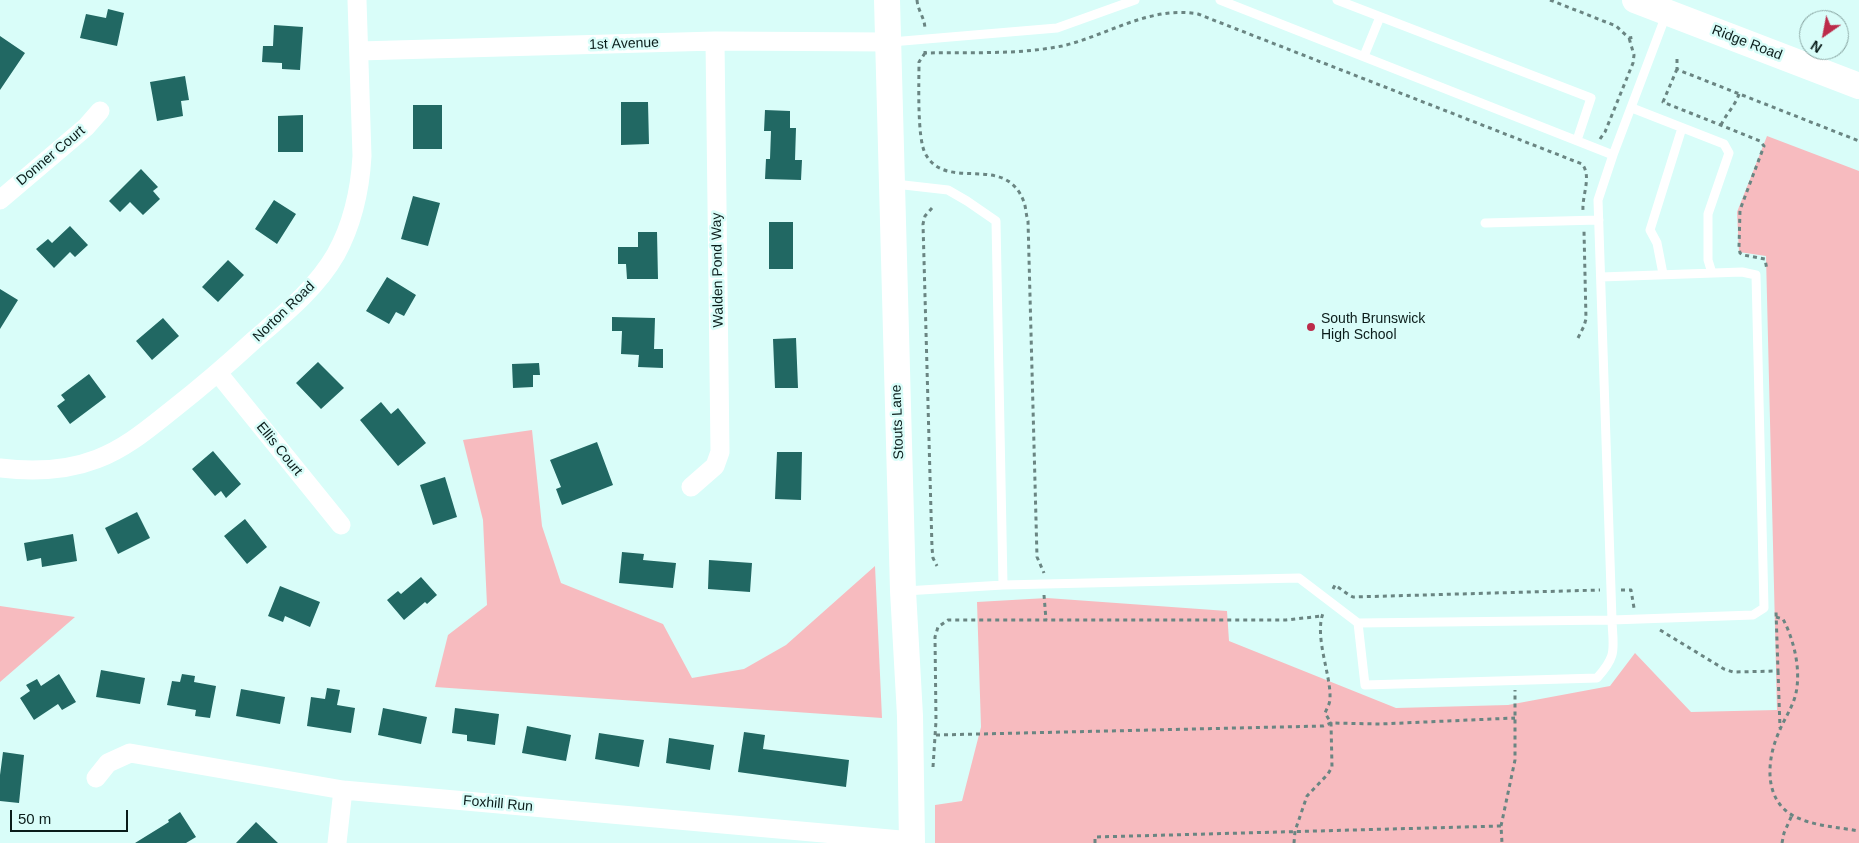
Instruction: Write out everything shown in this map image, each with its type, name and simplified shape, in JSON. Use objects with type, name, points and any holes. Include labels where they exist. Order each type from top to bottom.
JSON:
[{"type":"street","name":"Norton Road","points":[[0,468],[20,470],[59,469],[96,460],[114,452],[146,432],[218,373],[311,288],[335,255],[345,236],[352,217],[361,177],[357,0]]},
{"type":"street","name":"Stouts Lane","points":[[887,0],[903,591],[910,716],[912,842]]},
{"type":"street","name":"Ridge Road","points":[[1635,0],[1670,6],[1859,86]]},
{"type":"street","name":"1st Avenue","points":[[359,52],[715,41],[888,42]]},
{"type":"street","name":"Walden Pond Way","points":[[691,487],[715,466],[720,452],[715,41]]},
{"type":"street","name":"Donner Court","points":[[0,200],[86,127],[100,111]]},
{"type":"street","name":"Ellis Court","points":[[218,373],[340,524]]},
{"type":"street","name":"Foxhill Run","points":[[96,778],[108,763],[130,753],[343,790],[912,842]]},
{"type":"street","points":[[337,843],[343,790]]},
{"type":"lane","points":[[888,42],[1058,28],[1135,0]]},
{"type":"lane","points":[[1220,0],[1613,155]]},
{"type":"lane","points":[[1337,0],[1591,98],[1577,140]]},
{"type":"lane","points":[[1358,623],[1365,685],[1597,678],[1609,665],[1614,652],[1598,200],[1613,155],[1670,6]]},
{"type":"lane","points":[[1364,56],[1380,16]]},
{"type":"lane","points":[[1632,108],[1724,144],[1729,153],[1708,214],[1708,260],[1712,273]]},
{"type":"lane","points":[[1662,274],[1657,243],[1650,230],[1682,128]]},
{"type":"lane","points":[[892,184],[948,190],[967,200],[996,221],[1003,586]]},
{"type":"lane","points":[[1485,223],[1599,220]]},
{"type":"lane","points":[[903,591],[1003,586],[1299,578],[1358,623],[1754,616],[1764,608],[1756,276],[1742,272],[1601,277]]},
{"type":"path","points":[[917,0],[918,9],[925,18],[925,53],[919,62],[922,143],[932,164],[941,170],[952,173],[988,174],[999,177],[1019,193],[1024,203],[1028,221],[1037,557],[1044,573]]},
{"type":"path","points":[[1550,0],[1616,26],[1628,38],[1634,55],[1633,63],[1605,132]]},
{"type":"path","points":[[925,53],[1039,50],[1087,39],[1140,19],[1188,12],[1198,14],[1582,164],[1586,169],[1587,175],[1582,205]]},
{"type":"path","points":[[1628,38],[1635,37]]},
{"type":"path","points":[[1677,59],[1677,68],[1681,71],[1859,142]]},
{"type":"path","points":[[1721,125],[1724,116],[1740,94]]},
{"type":"path","points":[[932,208],[925,216],[923,224],[932,548],[933,558],[938,566]]},
{"type":"path","points":[[1578,338],[1586,319],[1584,244]]},
{"type":"path","points":[[1294,843],[1295,831],[1307,796],[1328,774],[1332,767],[1331,724],[1325,714],[1330,702],[1330,696],[1323,651],[1322,616],[1335,585],[1353,596],[1526,591]]},
{"type":"path","points":[[932,776],[936,735],[934,637],[938,627],[948,620],[1286,620],[1322,616]]},
{"type":"path","points":[[1776,617],[1783,619],[1789,630],[1794,649],[1798,682],[1792,706],[1780,729],[1773,750],[1769,779],[1773,793],[1782,807],[1792,815],[1809,821],[1859,831]]},
{"type":"path","points":[[1778,671],[1780,729]]},
{"type":"path","points":[[1502,843],[1501,826],[1516,760],[1515,681]]},
{"type":"path","points":[[936,735],[1323,726],[1331,724],[1380,724],[1515,718]]},
{"type":"path","points":[[1782,843],[1792,815]]},
{"type":"path","points":[[1096,843],[1095,837],[1501,826]]},
{"type":"shaded area","points":[[1767,136],[1859,171],[1859,843],[935,843],[935,805],[962,801],[981,727],[977,602],[1047,598],[1227,611],[1229,641],[1396,708],[1508,705],[1610,686],[1635,653],[1691,712],[1777,710],[1766,256],[1739,252],[1737,212]]},
{"type":"shaded area","points":[[532,430],[542,526],[561,583],[663,624],[692,678],[744,669],[786,645],[875,566],[882,718],[435,687],[448,635],[487,605],[483,520],[463,440]]},
{"type":"shaded area","points":[[0,606],[75,617],[0,682]]},
{"type":"building","points":[[108,9],[124,13],[117,46],[80,38],[86,14],[106,18]]},
{"type":"building","points":[[274,25],[303,27],[300,70],[282,69],[282,63],[262,62],[263,46],[273,46]]},
{"type":"building","points":[[0,36],[25,53],[0,90]]},
{"type":"building","points":[[185,76],[189,100],[181,101],[183,116],[157,121],[150,82]]},
{"type":"building","points":[[621,102],[648,102],[649,144],[621,145]]},
{"type":"building","points":[[413,105],[442,105],[442,149],[413,149]]},
{"type":"building","points":[[765,110],[790,111],[790,128],[796,128],[795,160],[802,160],[801,180],[765,179],[766,159],[770,159],[771,131],[764,131]]},
{"type":"building","points":[[303,115],[303,152],[278,152],[278,116]]},
{"type":"building","points":[[141,169],[158,187],[153,191],[160,199],[143,215],[130,202],[120,212],[109,201]]},
{"type":"building","points":[[413,196],[440,203],[428,246],[401,239]]},
{"type":"building","points":[[274,200],[296,214],[277,244],[255,229]]},
{"type":"building","points":[[769,222],[793,222],[793,269],[769,269]]},
{"type":"building","points":[[70,226],[88,245],[75,257],[70,252],[54,268],[36,249],[48,239],[52,243]]},
{"type":"building","points":[[638,232],[657,232],[658,279],[627,279],[626,264],[618,264],[618,247],[638,247]]},
{"type":"building","points":[[228,260],[244,275],[218,302],[202,287]]},
{"type":"building","points":[[387,277],[416,295],[404,316],[396,312],[389,324],[366,311]]},
{"type":"building","points":[[0,289],[18,300],[0,329]]},
{"type":"building","points":[[612,317],[655,318],[654,349],[663,349],[663,368],[638,367],[639,355],[621,354],[622,331],[612,331]]},
{"type":"building","points":[[163,318],[179,336],[152,360],[136,341]]},
{"type":"building","points":[[796,338],[798,388],[775,388],[773,339]]},
{"type":"building","points":[[318,362],[344,388],[321,409],[296,383]]},
{"type":"building","points":[[539,363],[540,375],[533,375],[533,387],[513,388],[512,364]]},
{"type":"building","points":[[89,374],[106,397],[70,424],[57,406],[65,400],[61,395]]},
{"type":"building","points":[[381,402],[391,414],[398,408],[426,443],[398,466],[360,420]]},
{"type":"building","points":[[597,442],[613,485],[562,505],[556,489],[561,487],[550,460]]},
{"type":"building","points":[[213,451],[241,484],[226,498],[221,491],[215,496],[192,469]]},
{"type":"building","points":[[777,452],[802,452],[801,500],[775,499]]},
{"type":"building","points":[[445,477],[457,517],[433,525],[420,485]]},
{"type":"building","points":[[137,512],[150,538],[118,554],[105,528]]},
{"type":"building","points":[[245,519],[267,547],[247,564],[224,536]]},
{"type":"building","points":[[73,534],[77,561],[42,567],[41,558],[27,561],[24,543]]},
{"type":"building","points":[[622,552],[644,554],[643,560],[676,563],[673,588],[619,583]]},
{"type":"building","points":[[709,560],[752,563],[750,592],[708,589]]},
{"type":"building","points":[[421,577],[437,595],[427,604],[425,602],[404,620],[387,600],[398,591],[401,594]]},
{"type":"building","points":[[280,586],[320,602],[310,627],[285,616],[283,622],[268,616]]},
{"type":"building","points":[[101,670],[145,678],[140,704],[96,697]]},
{"type":"building","points":[[59,674],[76,702],[62,710],[58,704],[34,720],[20,698],[30,691],[26,685],[37,679],[41,686]]},
{"type":"building","points":[[182,674],[195,676],[194,682],[216,686],[210,718],[195,716],[196,710],[167,705],[172,681],[180,682]]},
{"type":"building","points":[[327,688],[340,690],[337,705],[355,708],[351,733],[307,726],[311,697],[325,699]]},
{"type":"building","points":[[241,689],[285,697],[280,724],[236,716]]},
{"type":"building","points":[[383,708],[427,717],[421,744],[378,735]]},
{"type":"building","points":[[455,708],[499,714],[495,745],[467,741],[467,735],[452,733]]},
{"type":"building","points":[[527,726],[571,735],[566,761],[522,753]]},
{"type":"building","points":[[744,732],[765,735],[763,749],[849,760],[846,787],[738,772]]},
{"type":"building","points":[[599,733],[644,740],[639,767],[595,759]]},
{"type":"building","points":[[669,738],[714,745],[710,770],[666,763]]},
{"type":"building","points":[[3,752],[24,755],[19,803],[0,801],[0,775]]},
{"type":"building","points":[[180,812],[196,837],[186,843],[135,843],[169,822],[168,820]]},
{"type":"building","points":[[256,822],[278,843],[236,843]]},
{"type":"place","name":"South Brunswick High School","points":[[1311,327]]}]
